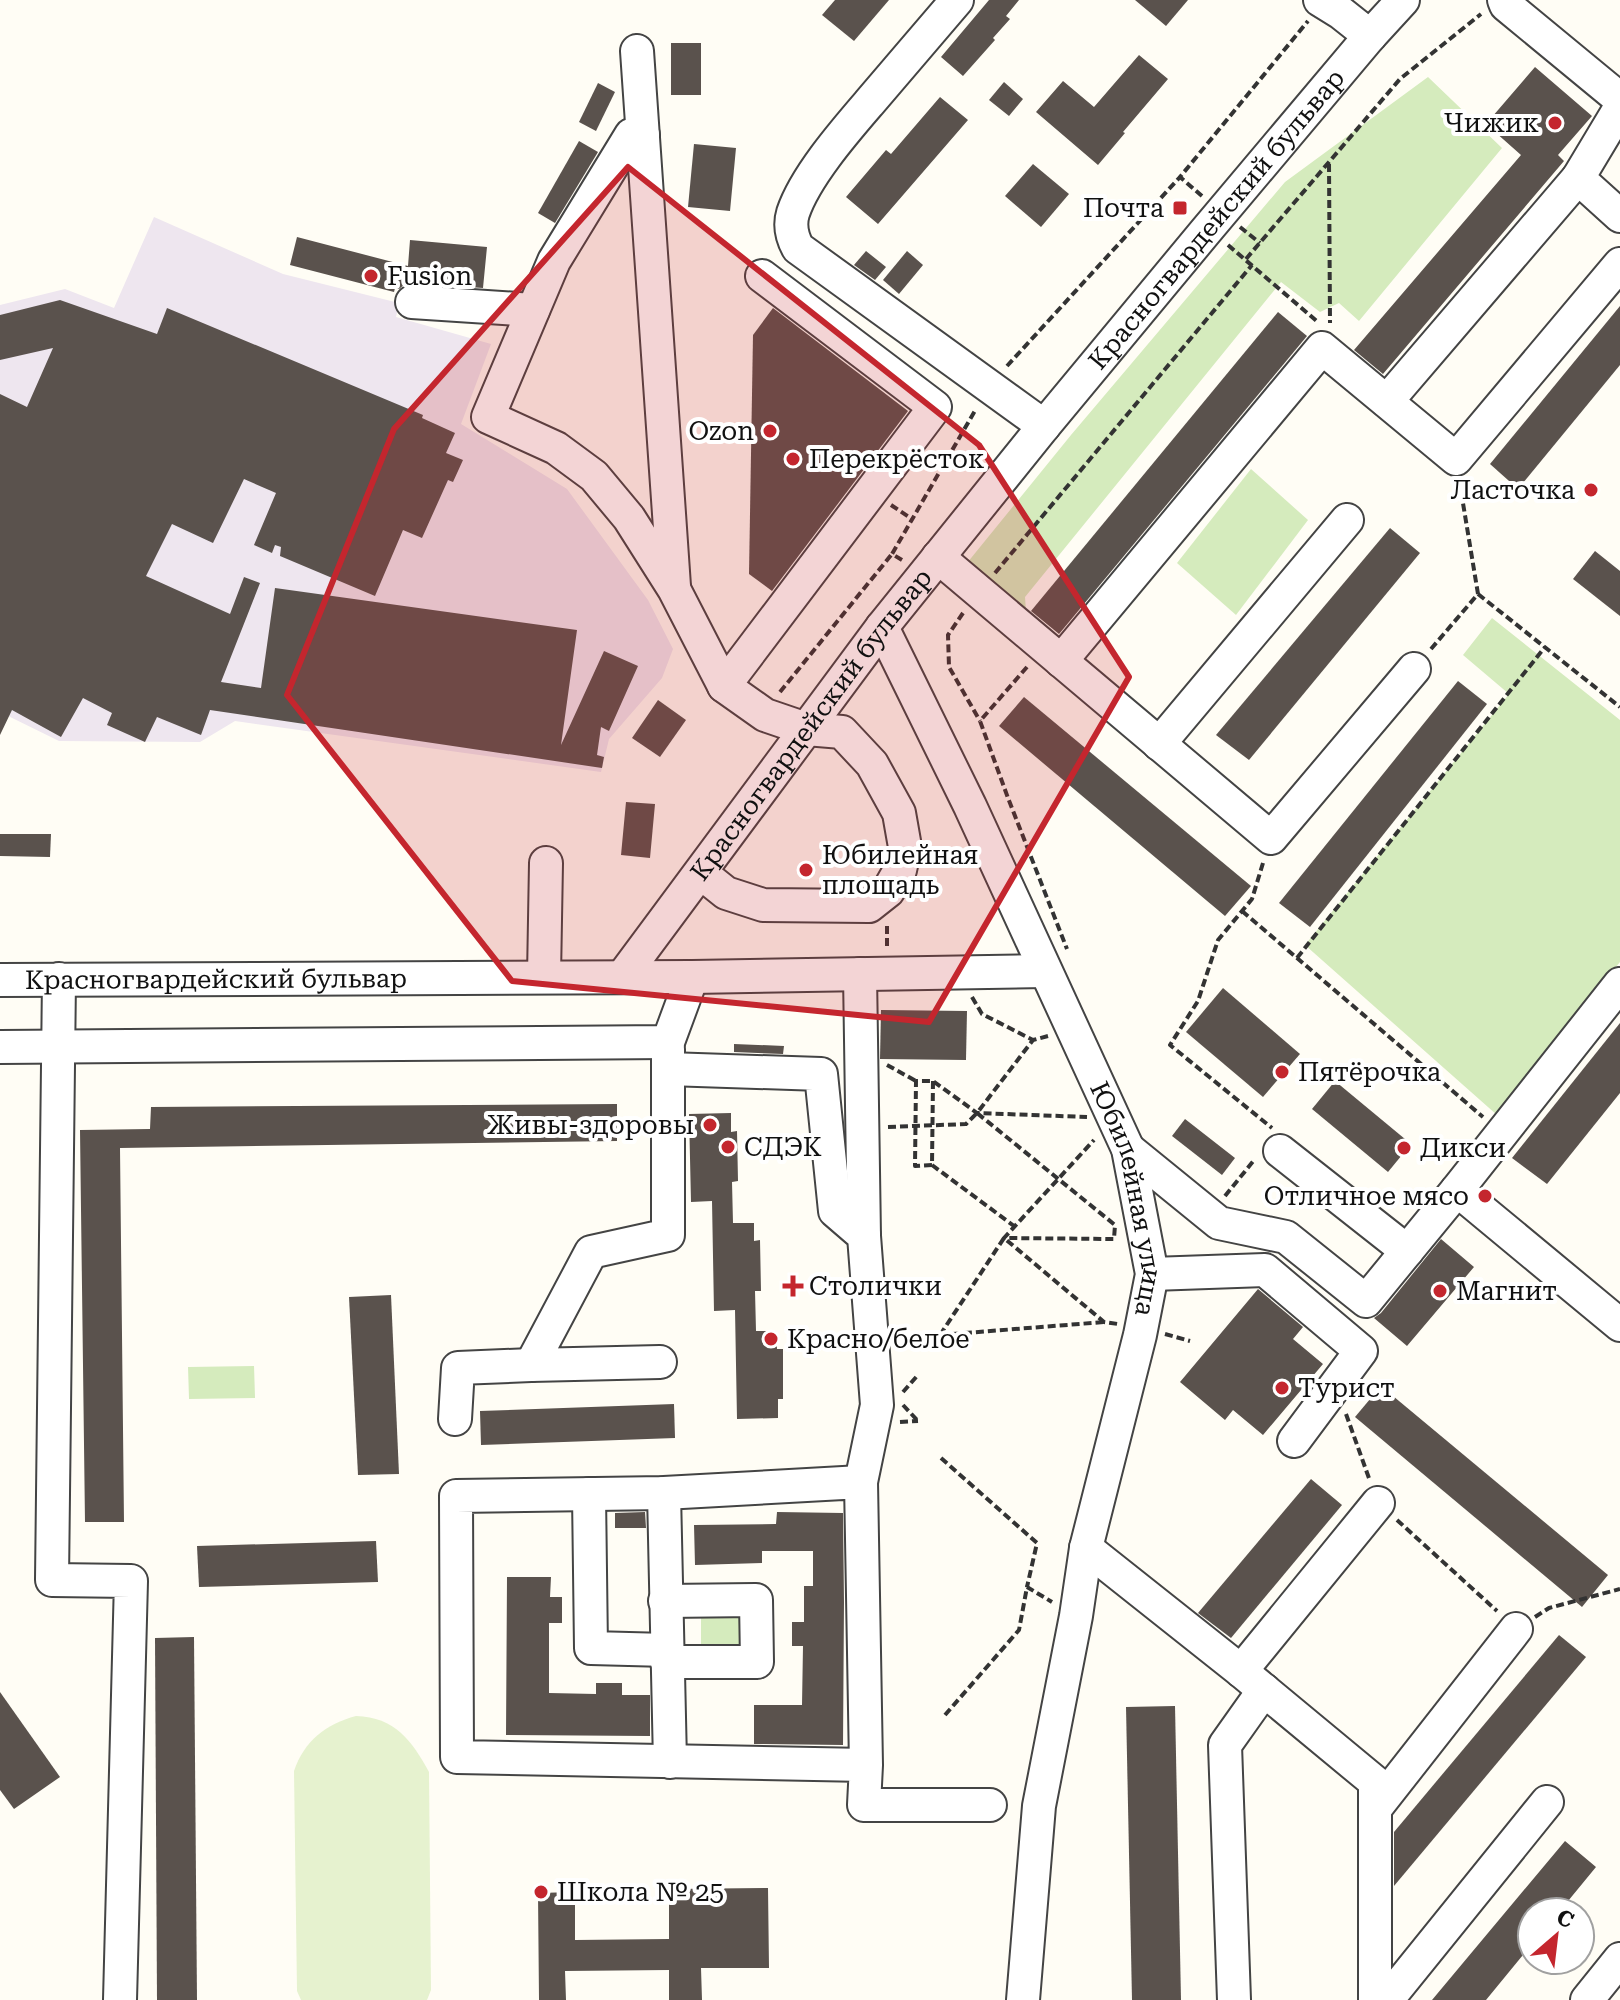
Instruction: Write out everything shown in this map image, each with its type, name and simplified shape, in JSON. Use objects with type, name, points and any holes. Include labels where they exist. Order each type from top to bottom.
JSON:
[{"type":"street","points":[[957,0],[836,142],[797,203],[792,216],[791,235],[798,248],[1044,426]]},
{"type":"street","name":"Красногвардейский бульвар","points":[[0,980],[623,976],[882,627],[1215,220],[1403,0]]},
{"type":"street","points":[[1322,1],[1370,36]]},
{"type":"street","points":[[1495,5],[1506,5],[1620,99]]},
{"type":"street","points":[[637,51],[674,589]]},
{"type":"street","points":[[1387,401],[1578,178],[1620,108]]},
{"type":"street","points":[[643,135],[631,135],[554,261],[488,417],[556,448],[594,476],[629,518],[674,589],[724,686],[762,713],[806,729],[842,732],[872,764],[899,813],[905,847],[900,870],[888,891],[869,906],[763,905],[726,893],[701,873]]},
{"type":"street","points":[[1578,178],[1620,216]]},
{"type":"street","points":[[1061,661],[1322,348],[1456,459],[1620,264]]},
{"type":"street","points":[[724,686],[935,407],[762,276]]},
{"type":"street","points":[[412,302],[533,310]]},
{"type":"street","points":[[1159,744],[1347,520]]},
{"type":"street","points":[[938,557],[973,600],[1061,661],[1271,838],[1414,669]]},
{"type":"street","name":"Юбилейная улица","points":[[882,627],[970,806],[1045,971],[1114,1142],[1152,1274],[1086,1548],[1039,1806],[1023,2000]]},
{"type":"street","points":[[544,976],[546,863]]},
{"type":"street","points":[[623,976],[1045,971]]},
{"type":"street","points":[[860,974],[864,1236],[877,1405],[861,1482],[864,1805],[990,1805]]},
{"type":"street","points":[[531,1365],[591,1252],[668,1235],[668,1056],[692,977]]},
{"type":"street","points":[[59,979],[52,1580],[131,1581],[120,2000]]},
{"type":"street","points":[[1114,1142],[1219,1223],[1286,1237],[1366,1301],[1620,984]]},
{"type":"street","points":[[0,1047],[668,1056],[821,1074],[835,1211],[864,1236]]},
{"type":"street","points":[[1272,1146],[1407,1251]]},
{"type":"street","points":[[1457,1190],[1619,1321]]},
{"type":"street","points":[[1152,1274],[1265,1270],[1361,1351],[1294,1441]]},
{"type":"street","points":[[455,1419],[458,1368],[660,1362]]},
{"type":"street","points":[[861,1482],[664,1493],[456,1496],[457,1757],[866,1765]]},
{"type":"street","points":[[664,1493],[670,1762]]},
{"type":"street","points":[[589,1494],[591,1648],[757,1662],[756,1600],[665,1601]]},
{"type":"street","points":[[1234,2000],[1225,1745],[1253,1681],[1378,1503]]},
{"type":"street","points":[[1086,1548],[1375,1782],[1375,2000]]},
{"type":"street","points":[[1375,1809],[1516,1629]]},
{"type":"street","points":[[1387,2000],[1547,1802]]},
{"type":"street","points":[[1587,2000],[1620,1959]]},
{"type":"path","points":[[1319,323],[1246,259],[1180,177],[1322,1]]},
{"type":"path","points":[[1246,259],[1400,79],[1495,5]]},
{"type":"path","points":[[1329,163],[1330,332]]},
{"type":"path","points":[[1215,220],[1260,243]]},
{"type":"path","points":[[980,721],[949,667],[948,635],[973,600],[1252,265]]},
{"type":"path","points":[[1456,459],[1478,594],[1620,707]]},
{"type":"path","points":[[762,713],[892,554]]},
{"type":"path","points":[[1414,669],[1478,594]]},
{"type":"path","points":[[1297,958],[1545,647]]},
{"type":"path","points":[[1209,1216],[1272,1146],[1170,1045],[1198,1001],[1218,940],[1252,899],[1271,838]]},
{"type":"path","points":[[1242,911],[1502,1133]]},
{"type":"path","points":[[971,995],[982,1014],[1033,1040]]},
{"type":"path","points":[[1014,1227],[932,1165],[915,1166],[916,1081],[933,1081],[977,1113],[1092,1117]]},
{"type":"path","points":[[932,1165],[933,1081]]},
{"type":"path","points":[[862,1128],[966,1124],[977,1113]]},
{"type":"path","points":[[1057,1180],[1114,1142]]},
{"type":"path","points":[[1104,1322],[1004,1238],[940,1335],[1104,1322],[1141,1327],[1190,1341]]},
{"type":"path","points":[[1336,1386],[1378,1503],[1516,1629],[1549,1608],[1620,1589]]},
{"type":"path","points":[[941,1458],[1037,1543],[1019,1630],[945,1715]]},
{"type":"path","points":[[1027,1587],[1076,1616]]},
{"type":"highlighted area","points":[[628,167],[979,445],[1129,677],[929,1022],[512,981],[287,695],[394,429]]},
{"type":"shaded area","points":[[154,217],[283,274],[399,303],[396,317],[491,344],[461,424],[567,489],[648,600],[673,649],[662,678],[609,739],[601,772],[235,721],[200,742],[59,741],[0,712],[0,305],[65,289],[114,308]]},
{"type":"green space","points":[[1428,77],[1502,148],[1359,321],[1339,303],[1320,312],[1281,282],[1025,597],[1026,611],[963,568],[1285,182]]},
{"type":"green space","points":[[1251,469],[1308,520],[1236,615],[1177,563]]},
{"type":"green space","points":[[1492,618],[1620,720],[1620,962],[1497,1115],[1305,945],[1509,694],[1463,655]]},
{"type":"green space","points":[[254,1366],[255,1398],[189,1399],[188,1367]]},
{"type":"green space","points":[[701,1613],[745,1613],[744,1647],[701,1647]]},
{"type":"green space","points":[[356,1716],[370,1717],[392,1726],[409,1741],[429,1772],[431,1990],[427,2000],[301,2000],[297,1991],[294,1771],[304,1751],[318,1735]]},
{"type":"building","points":[[835,0],[889,0],[854,41],[822,15]]},
{"type":"building","points":[[989,0],[1019,0],[1006,16],[1010,19],[993,38],[995,40],[963,76],[941,57]]},
{"type":"building","points":[[1135,0],[1188,0],[1166,26]]},
{"type":"building","points":[[671,43],[701,43],[701,95],[671,95]]},
{"type":"building","points":[[1139,55],[1168,79],[1098,165],[1036,112],[1063,81],[1094,107]]},
{"type":"building","points":[[1535,67],[1592,116],[1558,155],[1564,161],[1383,374],[1354,350],[1521,155],[1486,124]]},
{"type":"building","points":[[1004,82],[1023,99],[1009,116],[989,100]]},
{"type":"building","points":[[598,83],[615,92],[596,131],[579,122]]},
{"type":"building","points":[[940,97],[968,120],[878,224],[846,197],[886,150],[891,154]]},
{"type":"building","points":[[579,141],[598,152],[555,223],[538,213]]},
{"type":"building","points":[[694,144],[736,148],[730,211],[688,207]]},
{"type":"building","points":[[1033,164],[1069,194],[1041,227],[1005,196]]},
{"type":"building","points":[[297,237],[408,266],[410,240],[487,247],[483,288],[413,283],[395,288],[394,292],[290,265]]},
{"type":"building","points":[[866,251],[886,267],[875,280],[854,265]]},
{"type":"building","points":[[907,251],[923,265],[899,294],[883,280]]},
{"type":"building","points":[[60,300],[157,334],[167,308],[423,415],[422,418],[455,433],[446,453],[463,460],[453,482],[448,480],[422,538],[403,530],[375,596],[280,556],[281,547],[275,545],[272,553],[254,545],[276,493],[244,479],[213,543],[172,524],[146,576],[230,614],[244,577],[260,583],[221,682],[261,688],[275,588],[577,630],[561,745],[604,651],[638,666],[609,731],[601,727],[597,755],[604,757],[602,768],[210,710],[201,735],[157,717],[145,742],[107,725],[112,713],[83,698],[61,737],[12,710],[0,735],[0,394],[27,407],[53,348],[0,360],[0,315]]},
{"type":"building","points":[[1620,306],[1620,365],[1518,489],[1490,464]]},
{"type":"building","points":[[773,308],[908,411],[772,591],[749,574],[753,335]]},
{"type":"building","points":[[1278,312],[1307,336],[1059,634],[1031,611]]},
{"type":"building","points":[[1390,528],[1420,553],[1249,760],[1216,735]]},
{"type":"building","points":[[1595,551],[1620,571],[1620,616],[1573,579]]},
{"type":"building","points":[[1458,681],[1487,704],[1310,927],[1279,903]]},
{"type":"building","points":[[1024,697],[1251,886],[1225,916],[999,726]]},
{"type":"building","points":[[658,700],[686,720],[660,757],[632,738]]},
{"type":"building","points":[[626,802],[655,804],[650,858],[621,855]]},
{"type":"building","points":[[0,834],[51,834],[50,857],[0,856]]},
{"type":"building","points":[[1223,988],[1300,1054],[1263,1097],[1186,1032]]},
{"type":"building","points":[[881,1010],[967,1011],[966,1060],[880,1059]]},
{"type":"building","points":[[1620,1023],[1620,1093],[1547,1184],[1512,1158]]},
{"type":"building","points":[[734,1044],[784,1046],[783,1054],[734,1052]]},
{"type":"building","points":[[1335,1081],[1411,1144],[1388,1172],[1312,1109]]},
{"type":"building","points":[[617,1104],[617,1141],[120,1148],[124,1522],[85,1522],[80,1130],[150,1129],[151,1107]]},
{"type":"building","points":[[731,1113],[731,1132],[737,1131],[738,1181],[732,1182],[733,1223],[754,1223],[754,1241],[760,1240],[761,1291],[755,1291],[756,1331],[776,1331],[777,1349],[783,1349],[783,1399],[778,1399],[778,1418],[737,1419],[735,1310],[714,1311],[712,1201],[691,1202],[689,1114]]},
{"type":"building","points":[[1185,1119],[1235,1158],[1222,1175],[1172,1136]]},
{"type":"building","points":[[1441,1239],[1474,1267],[1407,1346],[1374,1318]]},
{"type":"building","points":[[1258,1289],[1303,1327],[1293,1339],[1323,1364],[1263,1435],[1233,1410],[1225,1420],[1180,1382]]},
{"type":"building","points":[[391,1295],[399,1474],[358,1475],[349,1297]]},
{"type":"building","points":[[1381,1386],[1608,1575],[1582,1607],[1355,1417]]},
{"type":"building","points":[[674,1404],[675,1438],[481,1445],[480,1411]]},
{"type":"building","points":[[1311,1479],[1342,1505],[1231,1638],[1198,1613]]},
{"type":"building","points":[[645,1512],[646,1528],[615,1528],[615,1513]]},
{"type":"building","points":[[777,1512],[843,1513],[843,1745],[754,1744],[754,1705],[802,1705],[803,1646],[792,1646],[792,1622],[804,1622],[804,1586],[813,1586],[813,1551],[762,1551],[762,1563],[695,1565],[694,1525],[776,1524]]},
{"type":"building","points":[[376,1541],[378,1582],[199,1587],[197,1546]]},
{"type":"building","points":[[507,1577],[551,1577],[550,1597],[562,1597],[562,1623],[549,1623],[549,1693],[596,1694],[596,1683],[622,1683],[622,1695],[650,1695],[650,1736],[506,1735]]},
{"type":"building","points":[[1559,1635],[1586,1657],[1394,1886],[1394,1832]]},
{"type":"building","points":[[194,1637],[197,2000],[157,2000],[155,1638]]},
{"type":"building","points":[[0,1692],[60,1777],[14,1809],[0,1790]]},
{"type":"building","points":[[1175,1706],[1181,2000],[1132,2000],[1126,1707]]},
{"type":"building","points":[[1565,1841],[1596,1867],[1572,1896],[1519,1896]]},
{"type":"building","points":[[768,1888],[769,1968],[701,1968],[702,2000],[669,2000],[669,1970],[565,1971],[566,2000],[539,2000],[538,1893],[575,1892],[575,1940],[669,1939],[669,1889]]},
{"type":"building","points":[[1516,1900],[1516,1963],[1486,2000],[1432,2000]]},
{"type":"place","name":"Чижик","points":[[1555,123]]},
{"type":"place","name":"Почта","points":[[1180,208]]},
{"type":"place","name":"Fusion","points":[[371,276]]},
{"type":"place","name":"Ozon","points":[[770,431]]},
{"type":"place","name":"Перекрёсток","points":[[793,459]]},
{"type":"place","name":"Ласточка","points":[[1591,490]]},
{"type":"place","name":"Юбилейная площадь","points":[[806,870]]},
{"type":"place","name":"Пятёрочка","points":[[1282,1072]]},
{"type":"place","name":"Живы-здоровы","points":[[710,1125]]},
{"type":"place","name":"СДЭК","points":[[728,1147]]},
{"type":"place","name":"Дикси","points":[[1404,1148]]},
{"type":"place","name":"Отличное мясо","points":[[1485,1196]]},
{"type":"place","name":"Столички","points":[[793,1286]]},
{"type":"place","name":"Магнит","points":[[1440,1291]]},
{"type":"place","name":"Красно/белое","points":[[771,1339]]},
{"type":"place","name":"Турист","points":[[1282,1388]]},
{"type":"place","name":"Школа № 25","points":[[541,1892]]}]
